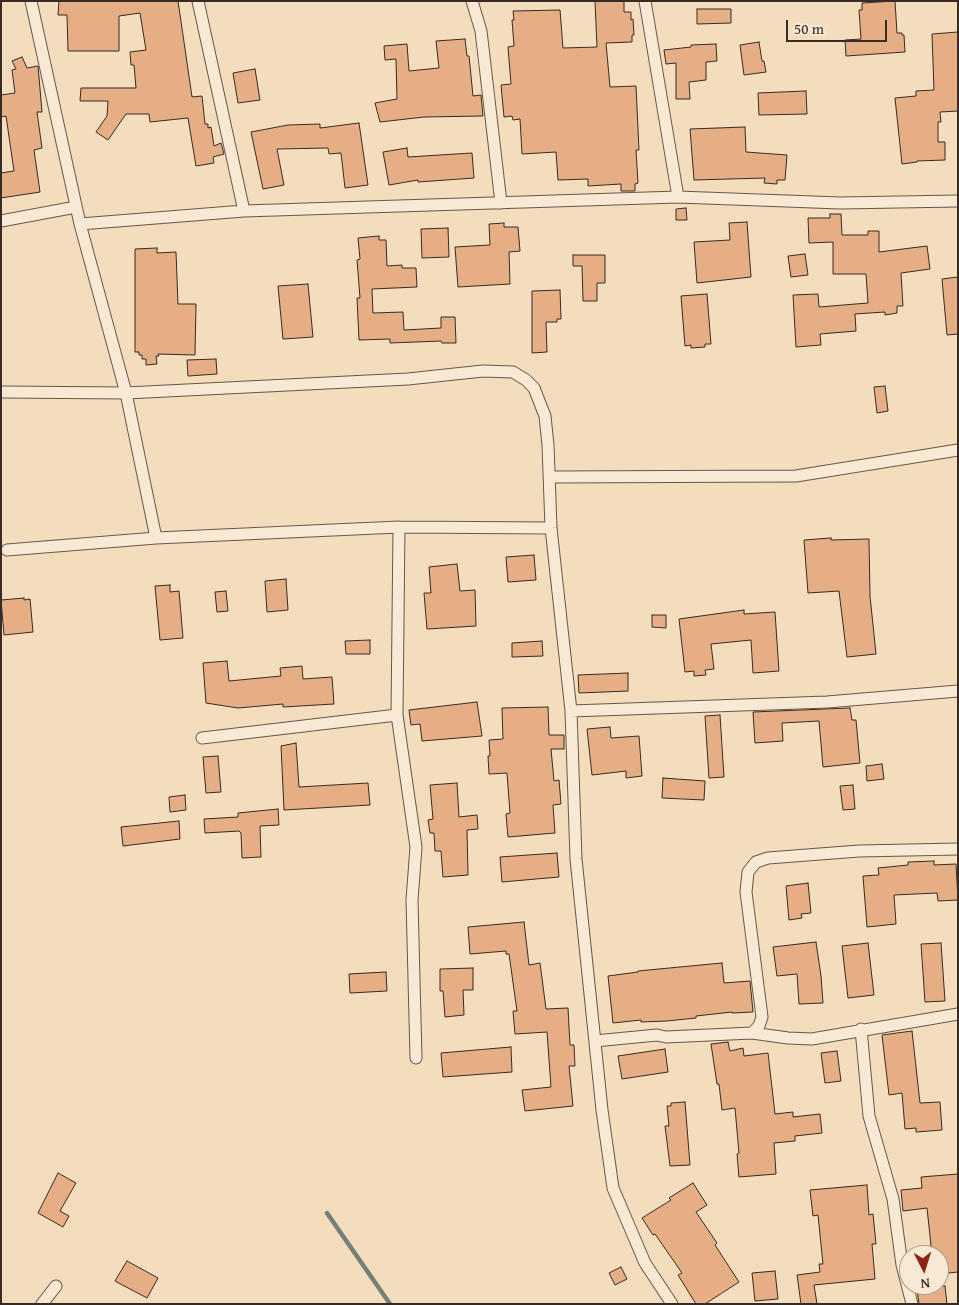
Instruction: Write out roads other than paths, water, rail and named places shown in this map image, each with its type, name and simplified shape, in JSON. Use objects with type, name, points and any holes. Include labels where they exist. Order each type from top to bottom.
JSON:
[{"type":"street","points":[[31,1],[80,224],[126,393],[156,538]]},
{"type":"street","points":[[198,1],[244,211]]},
{"type":"street","points":[[472,1],[481,31],[501,203]]},
{"type":"street","points":[[645,1],[678,197]]},
{"type":"street","points":[[80,224],[244,211],[678,197],[840,202],[958,201]]},
{"type":"street","points":[[1,222],[76,207]]},
{"type":"street","points":[[1,392],[126,393],[408,379],[483,371],[513,372],[526,380],[534,388],[545,416],[550,477],[551,528],[571,710],[576,859],[602,1110],[613,1188],[645,1263],[672,1304]]},
{"type":"street","points":[[550,477],[796,476],[958,450]]},
{"type":"street","points":[[8,550],[156,538],[399,527],[551,528]]},
{"type":"street","points":[[399,527],[397,715],[416,846],[412,900],[416,1058]]},
{"type":"street","points":[[571,710],[827,702],[958,692]]},
{"type":"street","points":[[202,738],[397,715]]},
{"type":"street","points":[[752,1033],[759,1026],[762,1017],[746,892],[748,872],[756,862],[768,858],[859,851],[958,849]]},
{"type":"street","points":[[595,1041],[658,1035],[666,1037],[752,1033],[812,1039],[861,1029],[958,1014]]},
{"type":"street","points":[[861,1029],[869,1116],[893,1199],[902,1265],[912,1304]]},
{"type":"street","points":[[42,1304],[56,1286]]},
{"type":"waterway","points":[[327,1213],[390,1304]]}]
